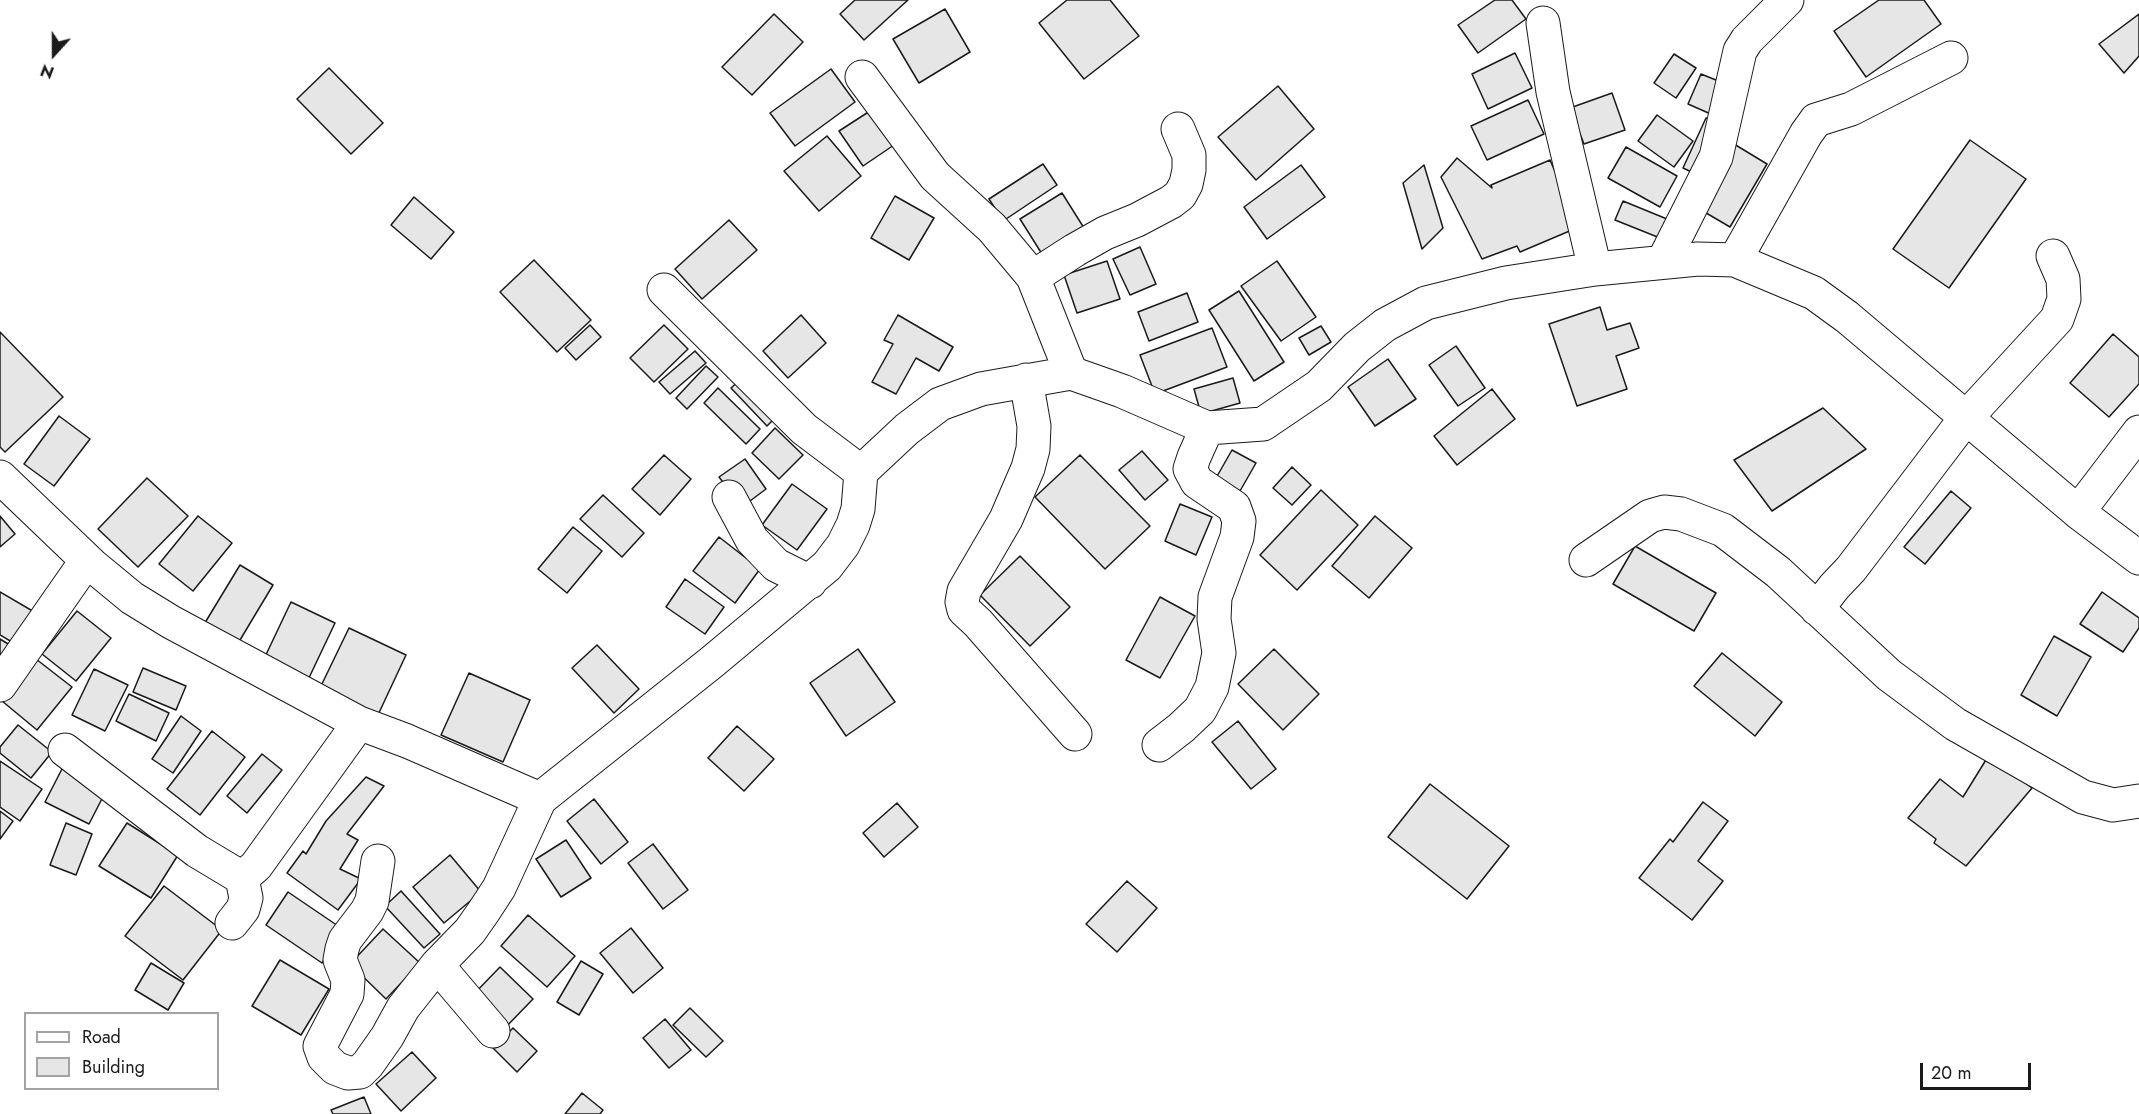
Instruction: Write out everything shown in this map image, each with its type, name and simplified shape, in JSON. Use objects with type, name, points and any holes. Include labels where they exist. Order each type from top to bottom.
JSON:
[{"type":"street","points":[[1663,262],[1716,157],[1740,51],[1747,40],[1787,0]]},
{"type":"street","points":[[1543,23],[1554,92],[1595,269]]},
{"type":"street","points":[[1735,260],[1816,120],[1851,109],[1951,58]]},
{"type":"street","points":[[862,77],[935,176],[992,228],[1033,277],[1071,373]]},
{"type":"street","points":[[1033,277],[1105,233],[1137,220],[1171,202],[1179,195],[1186,184],[1189,155],[1178,129]]},
{"type":"street","points":[[1817,609],[1851,569],[1965,419],[2057,319],[2064,299],[2063,279],[2053,256]]},
{"type":"street","points":[[378,861],[372,901],[345,940],[342,949],[340,960],[348,980],[347,994],[320,1046],[324,1057],[335,1068],[348,1073],[360,1072],[368,1064],[387,1037],[403,1008],[437,965],[470,931],[499,888],[540,799],[827,566],[853,525],[858,509],[861,472],[907,429],[940,404],[981,389],[1071,373],[1122,391],[1207,428],[1263,423],[1319,386],[1357,347],[1385,324],[1426,303],[1506,284],[1595,269],[1698,259],[1735,260],[1814,293],[1847,317],[1965,419],[2078,512],[2139,558]]},
{"type":"street","points":[[664,290],[804,429],[861,472]]},
{"type":"street","points":[[1026,380],[1034,426],[1033,449],[1028,468],[1006,519],[964,591],[962,602],[964,610],[1075,734]]},
{"type":"street","points":[[1159,745],[1200,710],[1212,687],[1219,654],[1214,619],[1215,597],[1237,537],[1239,521],[1234,507],[1197,482],[1190,468],[1207,428]]},
{"type":"street","points":[[2078,512],[2139,432]]},
{"type":"street","points":[[0,477],[87,560],[132,598],[171,622],[359,723],[407,741],[540,799]]},
{"type":"street","points":[[729,497],[752,540],[776,565],[810,582]]},
{"type":"street","points":[[1586,560],[1650,516],[1664,512],[1681,514],[1723,530],[1778,572],[1889,675],[1955,724],[2083,797],[2113,805],[2139,801]]},
{"type":"street","points":[[0,685],[87,560]]},
{"type":"street","points":[[242,878],[256,866],[359,723]]},
{"type":"street","points":[[65,750],[197,851],[242,878],[246,898],[243,909],[232,923]]},
{"type":"street","points":[[437,965],[493,1031]]},
{"type":"building","points":[[855,0],[908,0],[864,40],[840,14]]},
{"type":"building","points":[[1067,0],[1110,0],[1139,36],[1084,79],[1039,23]]},
{"type":"building","points":[[1495,0],[1512,0],[1526,19],[1478,53],[1458,25]]},
{"type":"building","points":[[1879,0],[1924,0],[1941,24],[1866,77],[1834,31]]},
{"type":"building","points":[[945,9],[970,52],[919,83],[893,39]]},
{"type":"building","points":[[774,14],[803,42],[752,95],[722,67]]},
{"type":"building","points":[[2139,14],[2139,56],[2124,73],[2099,44]]},
{"type":"building","points":[[1515,53],[1532,88],[1488,109],[1472,74]]},
{"type":"building","points":[[1674,54],[1696,68],[1676,98],[1654,83]]},
{"type":"building","points":[[329,68],[383,123],[351,154],[297,99]]},
{"type":"building","points":[[831,69],[855,102],[795,146],[770,113]]},
{"type":"building","points":[[1701,74],[1726,84],[1713,115],[1688,104]]},
{"type":"building","points":[[1278,86],[1314,129],[1256,180],[1218,137]]},
{"type":"building","points":[[1612,93],[1625,130],[1584,144],[1570,108]]},
{"type":"building","points":[[1528,100],[1544,134],[1487,160],[1471,126]]},
{"type":"building","points":[[870,111],[894,145],[863,166],[839,131]]},
{"type":"building","points":[[1657,115],[1693,141],[1674,167],[1638,141]]},
{"type":"building","points":[[1706,118],[1719,123],[1696,174],[1683,168]]},
{"type":"building","points":[[827,136],[861,176],[819,211],[784,171]]},
{"type":"building","points":[[1970,140],[2026,179],[1949,288],[1893,249]]},
{"type":"building","points":[[1734,144],[1767,164],[1730,227],[1696,207]]},
{"type":"building","points":[[1626,147],[1677,176],[1660,207],[1608,178]]},
{"type":"building","points":[[1457,158],[1492,188],[1491,185],[1550,160],[1579,227],[1520,252],[1517,246],[1482,259],[1441,177]]},
{"type":"building","points":[[1043,164],[1057,185],[1003,221],[989,199]]},
{"type":"building","points":[[1301,165],[1325,197],[1267,239],[1244,207]]},
{"type":"building","points":[[1424,165],[1443,228],[1422,249],[1403,183]]},
{"type":"building","points":[[1062,193],[1084,228],[1042,254],[1020,219]]},
{"type":"building","points":[[895,196],[934,218],[909,260],[871,238]]},
{"type":"building","points":[[414,197],[454,232],[431,259],[391,225]]},
{"type":"building","points":[[1623,201],[1667,219],[1660,238],[1615,220]]},
{"type":"building","points":[[729,220],[757,250],[702,299],[675,269]]},
{"type":"building","points":[[1140,247],[1156,284],[1130,295],[1113,259]]},
{"type":"building","points":[[534,260],[591,320],[557,352],[500,292]]},
{"type":"building","points":[[1107,261],[1120,299],[1077,313],[1064,275]]},
{"type":"building","points":[[1277,261],[1316,317],[1281,341],[1241,286]]},
{"type":"building","points":[[1239,291],[1284,362],[1254,381],[1209,310]]},
{"type":"building","points":[[1187,293],[1198,322],[1149,341],[1138,312]]},
{"type":"building","points":[[1600,307],[1607,330],[1630,323],[1639,348],[1616,356],[1627,389],[1577,406],[1549,324]]},
{"type":"building","points":[[801,315],[826,343],[788,378],[763,351]]},
{"type":"building","points":[[898,315],[953,347],[939,371],[916,358],[896,394],[872,382],[893,344],[884,340]]},
{"type":"building","points":[[590,325],[601,337],[576,360],[565,348]]},
{"type":"building","points":[[664,325],[688,349],[654,382],[630,358]]},
{"type":"building","points":[[1321,326],[1331,342],[1309,355],[1299,338]]},
{"type":"building","points":[[1212,328],[1227,367],[1155,394],[1140,355]]},
{"type":"building","points":[[0,332],[63,397],[5,452],[0,447]]},
{"type":"building","points":[[2113,334],[2139,357],[2139,384],[2109,417],[2070,383]]},
{"type":"building","points":[[1456,346],[1485,388],[1458,406],[1429,365]]},
{"type":"building","points":[[695,351],[706,363],[670,394],[659,382]]},
{"type":"building","points":[[1388,359],[1416,399],[1375,426],[1348,387]]},
{"type":"building","points":[[706,366],[718,377],[687,409],[676,398]]},
{"type":"building","points":[[742,378],[777,416],[767,426],[731,388]]},
{"type":"building","points":[[1233,378],[1240,403],[1201,414],[1194,389]]},
{"type":"building","points":[[718,388],[760,429],[746,444],[704,403]]},
{"type":"building","points":[[1492,389],[1515,419],[1457,465],[1434,436]]},
{"type":"building","points":[[1823,408],[1866,449],[1772,511],[1734,460]]},
{"type":"building","points":[[59,416],[90,439],[54,486],[24,464]]},
{"type":"building","points":[[775,428],[803,455],[779,479],[752,453]]},
{"type":"building","points":[[1232,450],[1256,463],[1240,491],[1216,478]]},
{"type":"building","points":[[1142,451],[1168,480],[1145,500],[1119,470]]},
{"type":"building","points":[[664,455],[691,479],[660,515],[632,489]]},
{"type":"building","points":[[1080,455],[1150,526],[1105,569],[1035,497]]},
{"type":"building","points":[[745,459],[766,489],[742,507],[719,477]]},
{"type":"building","points":[[1292,467],[1311,485],[1292,505],[1273,488]]},
{"type":"building","points":[[147,478],[188,516],[138,567],[98,529]]},
{"type":"building","points":[[792,484],[827,509],[797,550],[762,525]]},
{"type":"building","points":[[1321,490],[1358,525],[1297,590],[1260,555]]},
{"type":"building","points":[[1951,491],[1971,508],[1925,564],[1904,547]]},
{"type":"building","points":[[603,495],[644,533],[622,557],[580,519]]},
{"type":"building","points":[[1180,504],[1212,517],[1196,555],[1165,541]]},
{"type":"building","points":[[0,516],[15,534],[0,547]]},
{"type":"building","points":[[198,516],[232,543],[193,591],[159,564]]},
{"type":"building","points":[[1375,516],[1412,548],[1369,598],[1332,566]]},
{"type":"building","points":[[573,527],[602,551],[567,593],[538,569]]},
{"type":"building","points":[[719,537],[760,569],[735,603],[693,571]]},
{"type":"building","points":[[1635,546],[1716,593],[1694,631],[1613,584]]},
{"type":"building","points":[[1020,556],[1070,607],[1030,646],[980,595]]},
{"type":"building","points":[[240,565],[273,585],[237,645],[203,626]]},
{"type":"building","points":[[685,579],[724,607],[705,634],[666,607]]},
{"type":"building","points":[[0,592],[36,613],[17,645],[0,635]]},
{"type":"building","points":[[2102,592],[2139,618],[2139,628],[2123,652],[2080,624]]},
{"type":"building","points":[[1160,597],[1195,616],[1160,678],[1126,660]]},
{"type":"building","points":[[291,602],[335,623],[307,682],[263,661]]},
{"type":"building","points":[[77,611],[111,638],[76,681],[42,654]]},
{"type":"building","points":[[349,628],[406,655],[377,717],[319,690]]},
{"type":"building","points":[[2054,636],[2091,657],[2057,716],[2021,695]]},
{"type":"building","points":[[0,639],[13,647],[0,669]]},
{"type":"building","points":[[597,645],[639,689],[614,713],[572,668]]},
{"type":"building","points":[[858,649],[895,702],[846,736],[810,683]]},
{"type":"building","points":[[1274,649],[1319,694],[1283,730],[1238,684]]},
{"type":"building","points":[[1722,653],[1782,702],[1755,736],[1694,686]]},
{"type":"building","points":[[36,659],[72,687],[37,730],[2,701]]},
{"type":"building","points":[[143,668],[186,686],[176,710],[133,692]]},
{"type":"building","points":[[94,669],[128,685],[105,731],[72,715]]},
{"type":"building","points":[[469,673],[530,700],[503,762],[441,735]]},
{"type":"building","points":[[129,694],[169,713],[156,741],[116,721]]},
{"type":"building","points":[[181,716],[201,731],[173,773],[152,759]]},
{"type":"building","points":[[1238,721],[1276,769],[1251,789],[1212,742]]},
{"type":"building","points":[[18,725],[52,752],[31,778],[0,753],[0,747]]},
{"type":"building","points":[[737,726],[774,759],[744,791],[708,758]]},
{"type":"building","points":[[212,731],[245,757],[200,815],[167,789]]},
{"type":"building","points":[[262,754],[282,770],[247,813],[227,796]]},
{"type":"building","points":[[1989,755],[2032,788],[1966,866],[1934,843],[1936,839],[1908,818],[1940,779],[1963,797]]},
{"type":"building","points":[[0,761],[42,789],[20,821],[0,807]]},
{"type":"building","points":[[64,765],[108,787],[89,824],[45,802]]},
{"type":"building","points":[[366,777],[384,786],[347,834],[358,840],[340,869],[361,879],[338,910],[287,873],[303,851],[306,854],[326,821]]},
{"type":"building","points":[[1430,784],[1509,846],[1467,899],[1388,837]]},
{"type":"building","points":[[594,799],[628,842],[601,864],[567,821]]},
{"type":"building","points":[[1703,802],[1728,821],[1698,861],[1723,881],[1692,920],[1639,878],[1670,839],[1673,842]]},
{"type":"building","points":[[897,803],[918,827],[884,857],[863,833]]},
{"type":"building","points":[[0,811],[13,821],[0,839]]},
{"type":"building","points":[[66,823],[92,834],[76,875],[50,865]]},
{"type":"building","points":[[127,823],[178,855],[151,898],[99,866]]},
{"type":"building","points":[[566,840],[591,878],[561,897],[536,859]]},
{"type":"building","points":[[653,844],[688,890],[663,909],[628,863]]},
{"type":"building","points":[[450,855],[481,892],[444,923],[413,887]]},
{"type":"building","points":[[1127,881],[1157,908],[1117,952],[1086,924]]},
{"type":"building","points":[[164,886],[222,930],[183,980],[125,936]]},
{"type":"building","points":[[401,891],[440,934],[424,948],[385,906]]},
{"type":"building","points":[[288,892],[344,930],[322,963],[266,925]]},
{"type":"building","points":[[528,915],[575,956],[547,987],[501,946]]},
{"type":"building","points":[[631,928],[663,968],[633,993],[600,953]]},
{"type":"building","points":[[383,929],[420,963],[386,999],[350,964]]},
{"type":"building","points":[[280,960],[329,989],[301,1035],[252,1006]]},
{"type":"building","points":[[581,961],[603,974],[579,1015],[557,1002]]},
{"type":"building","points":[[151,963],[184,983],[168,1010],[135,990]]},
{"type":"building","points":[[500,967],[533,999],[503,1030],[470,998]]},
{"type":"building","points":[[690,1008],[723,1041],[706,1057],[673,1025]]},
{"type":"building","points":[[665,1019],[691,1050],[669,1068],[643,1038]]},
{"type":"building","points":[[513,1028],[537,1051],[517,1072],[493,1048]]},
{"type":"building","points":[[412,1052],[436,1078],[401,1111],[376,1084]]},
{"type":"building","points":[[582,1093],[603,1110],[600,1114],[565,1114]]},
{"type":"building","points":[[364,1097],[371,1114],[333,1114],[331,1110]]}]
